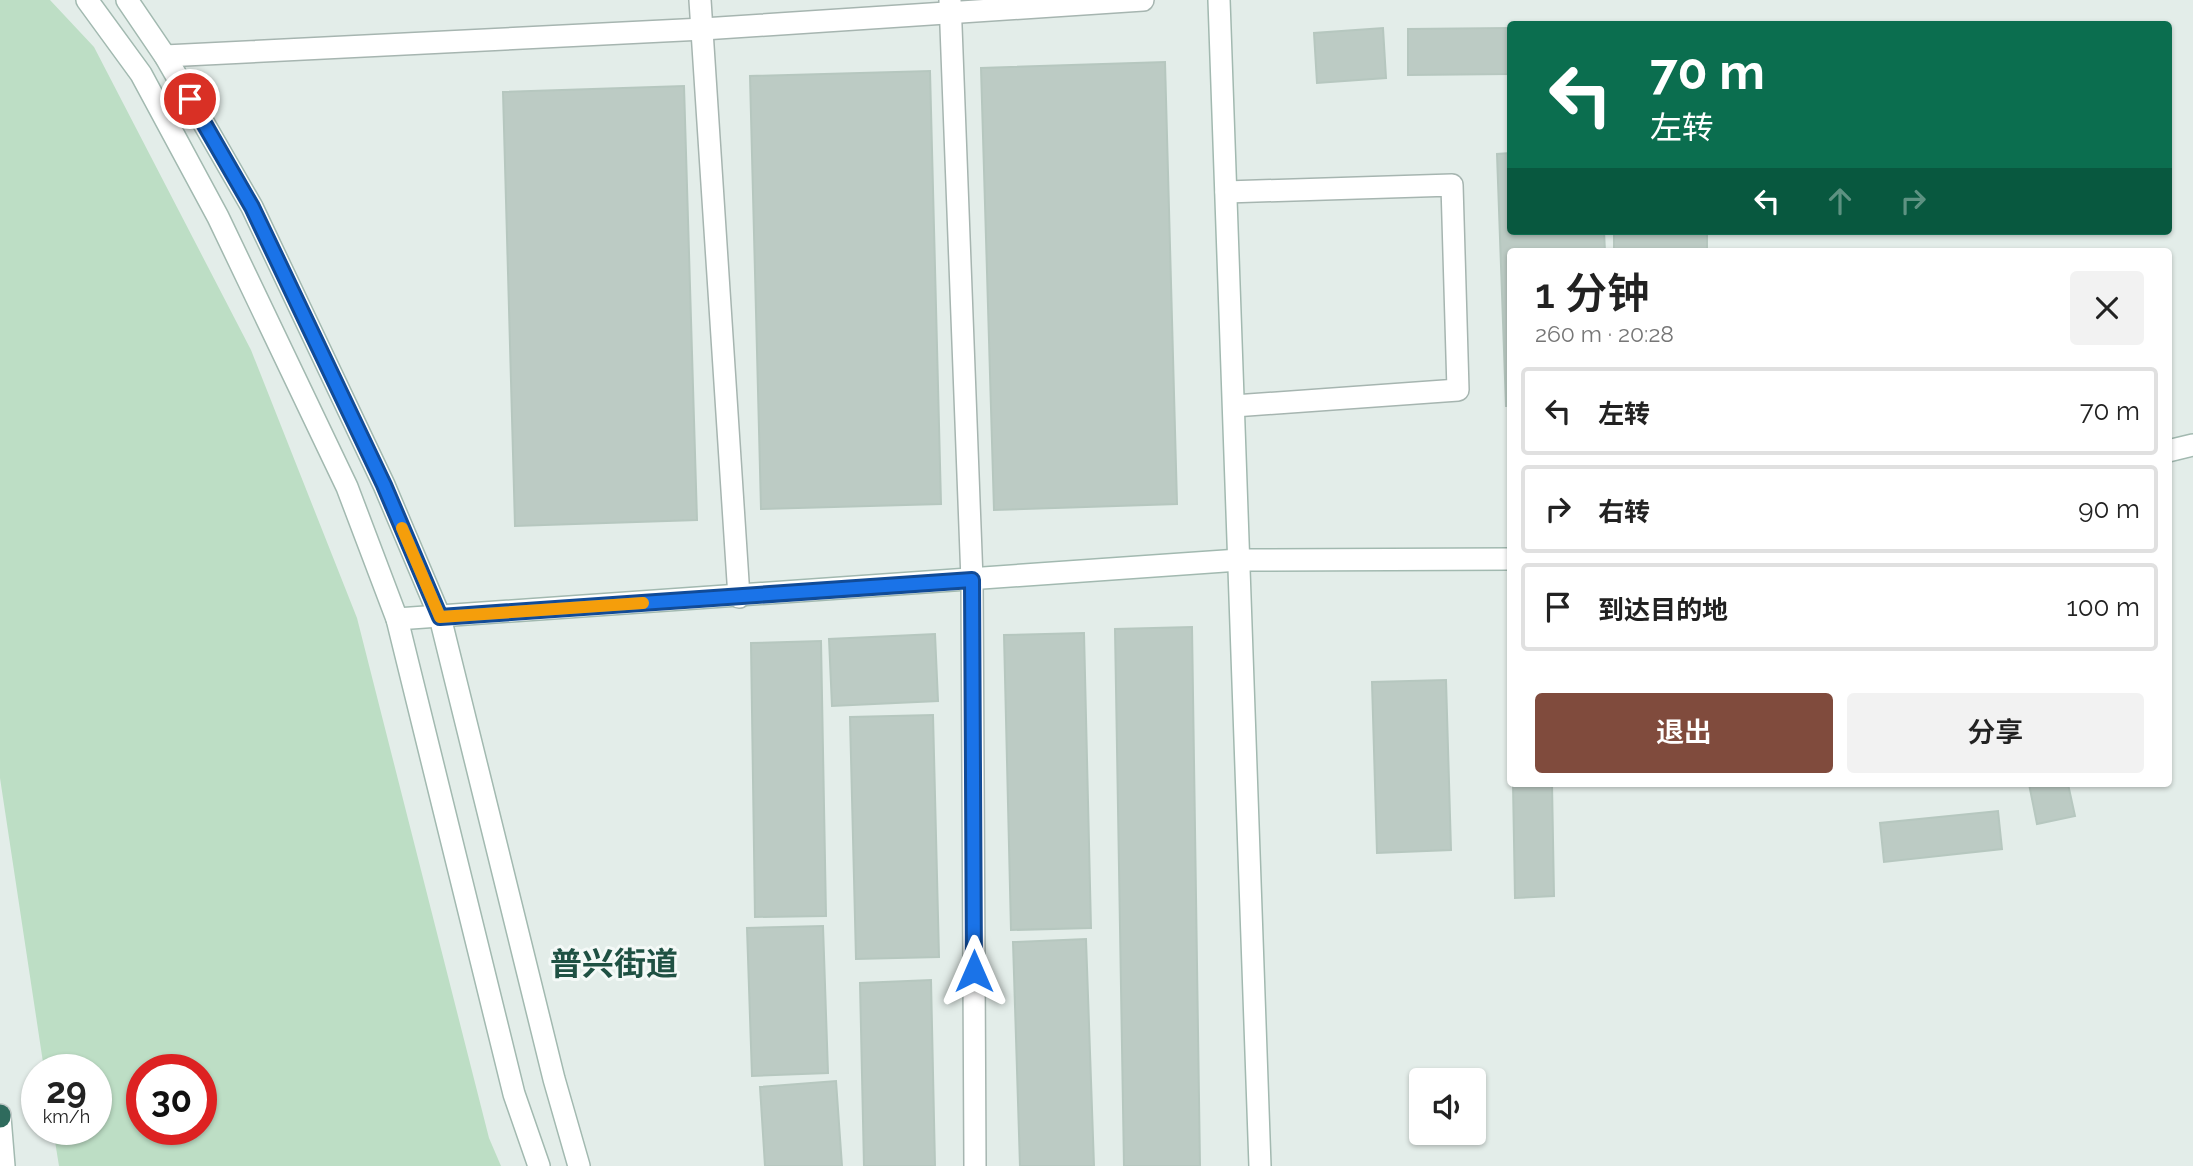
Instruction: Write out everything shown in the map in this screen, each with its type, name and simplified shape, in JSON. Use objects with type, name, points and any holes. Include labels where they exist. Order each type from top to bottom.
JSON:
[{"type":"street","points":[[87,0],[141,74],[218,216],[347,486],[397,619],[514,1094],[539,1166]]},
{"type":"street","points":[[127,0],[165,55],[252,207],[384,485],[440,617],[554,1079],[579,1166]]},
{"type":"street","points":[[701,0],[738,597]]},
{"type":"street","points":[[165,55],[703,29],[951,6],[1143,0]]},
{"type":"street","points":[[1219,0],[1260,1166]]},
{"type":"street","points":[[951,6],[972,580],[975,1166]]},
{"type":"street","points":[[1226,192],[1452,185],[1458,390],[1234,406]]},
{"type":"street","points":[[2172,450],[2193,445]]},
{"type":"street","points":[[397,619],[1239,560],[1507,558]]},
{"type":"street","points":[[0,1116],[4,1166]]},
{"type":"green space","points":[[0,0],[50,0],[94,47],[251,350],[357,618],[489,1138],[501,1166],[59,1166],[56,1145],[112,1145],[112,1054],[42,1054],[0,778]]},
{"type":"building","points":[[1383,28],[1386,78],[1317,83],[1314,33]]},
{"type":"building","points":[[1507,28],[1507,74],[1408,75],[1408,29]]},
{"type":"building","points":[[1165,62],[1177,504],[994,510],[981,68]]},
{"type":"building","points":[[930,71],[941,504],[761,509],[750,76]]},
{"type":"building","points":[[684,86],[697,520],[515,526],[503,92]]},
{"type":"building","points":[[1507,153],[1507,235],[1604,235],[1605,248],[1507,248],[1507,406],[1506,406],[1497,154]]},
{"type":"building","points":[[1614,235],[1707,235],[1707,248],[1614,248]]},
{"type":"building","points":[[1192,627],[1200,1166],[1124,1166],[1115,629]]},
{"type":"building","points":[[1084,633],[1091,928],[1011,930],[1004,635]]},
{"type":"building","points":[[935,634],[938,701],[832,706],[829,639]]},
{"type":"building","points":[[821,641],[826,916],[755,917],[751,643]]},
{"type":"building","points":[[1446,680],[1451,850],[1377,853],[1372,682]]},
{"type":"building","points":[[933,715],[939,957],[856,959],[850,717]]},
{"type":"building","points":[[1513,787],[1552,787],[1554,896],[1515,898]]},
{"type":"building","points":[[2030,787],[2069,787],[2075,816],[2037,824]]},
{"type":"building","points":[[1998,811],[2002,849],[1884,862],[1880,823]]},
{"type":"building","points":[[823,926],[828,1073],[752,1076],[747,928]]},
{"type":"building","points":[[1086,939],[1094,1166],[1020,1166],[1013,942]]},
{"type":"building","points":[[931,980],[935,1166],[864,1166],[860,983]]},
{"type":"building","points":[[836,1081],[842,1166],[765,1166],[760,1087]]},
{"type":"slow traffic","points":[[402,528],[440,617],[643,603]]},
{"type":"district","name":"普兴街道","points":[[614,963]]},
{"type":"route","points":[[190,99],[252,207],[384,485],[440,617],[972,580],[974,971]]}]
